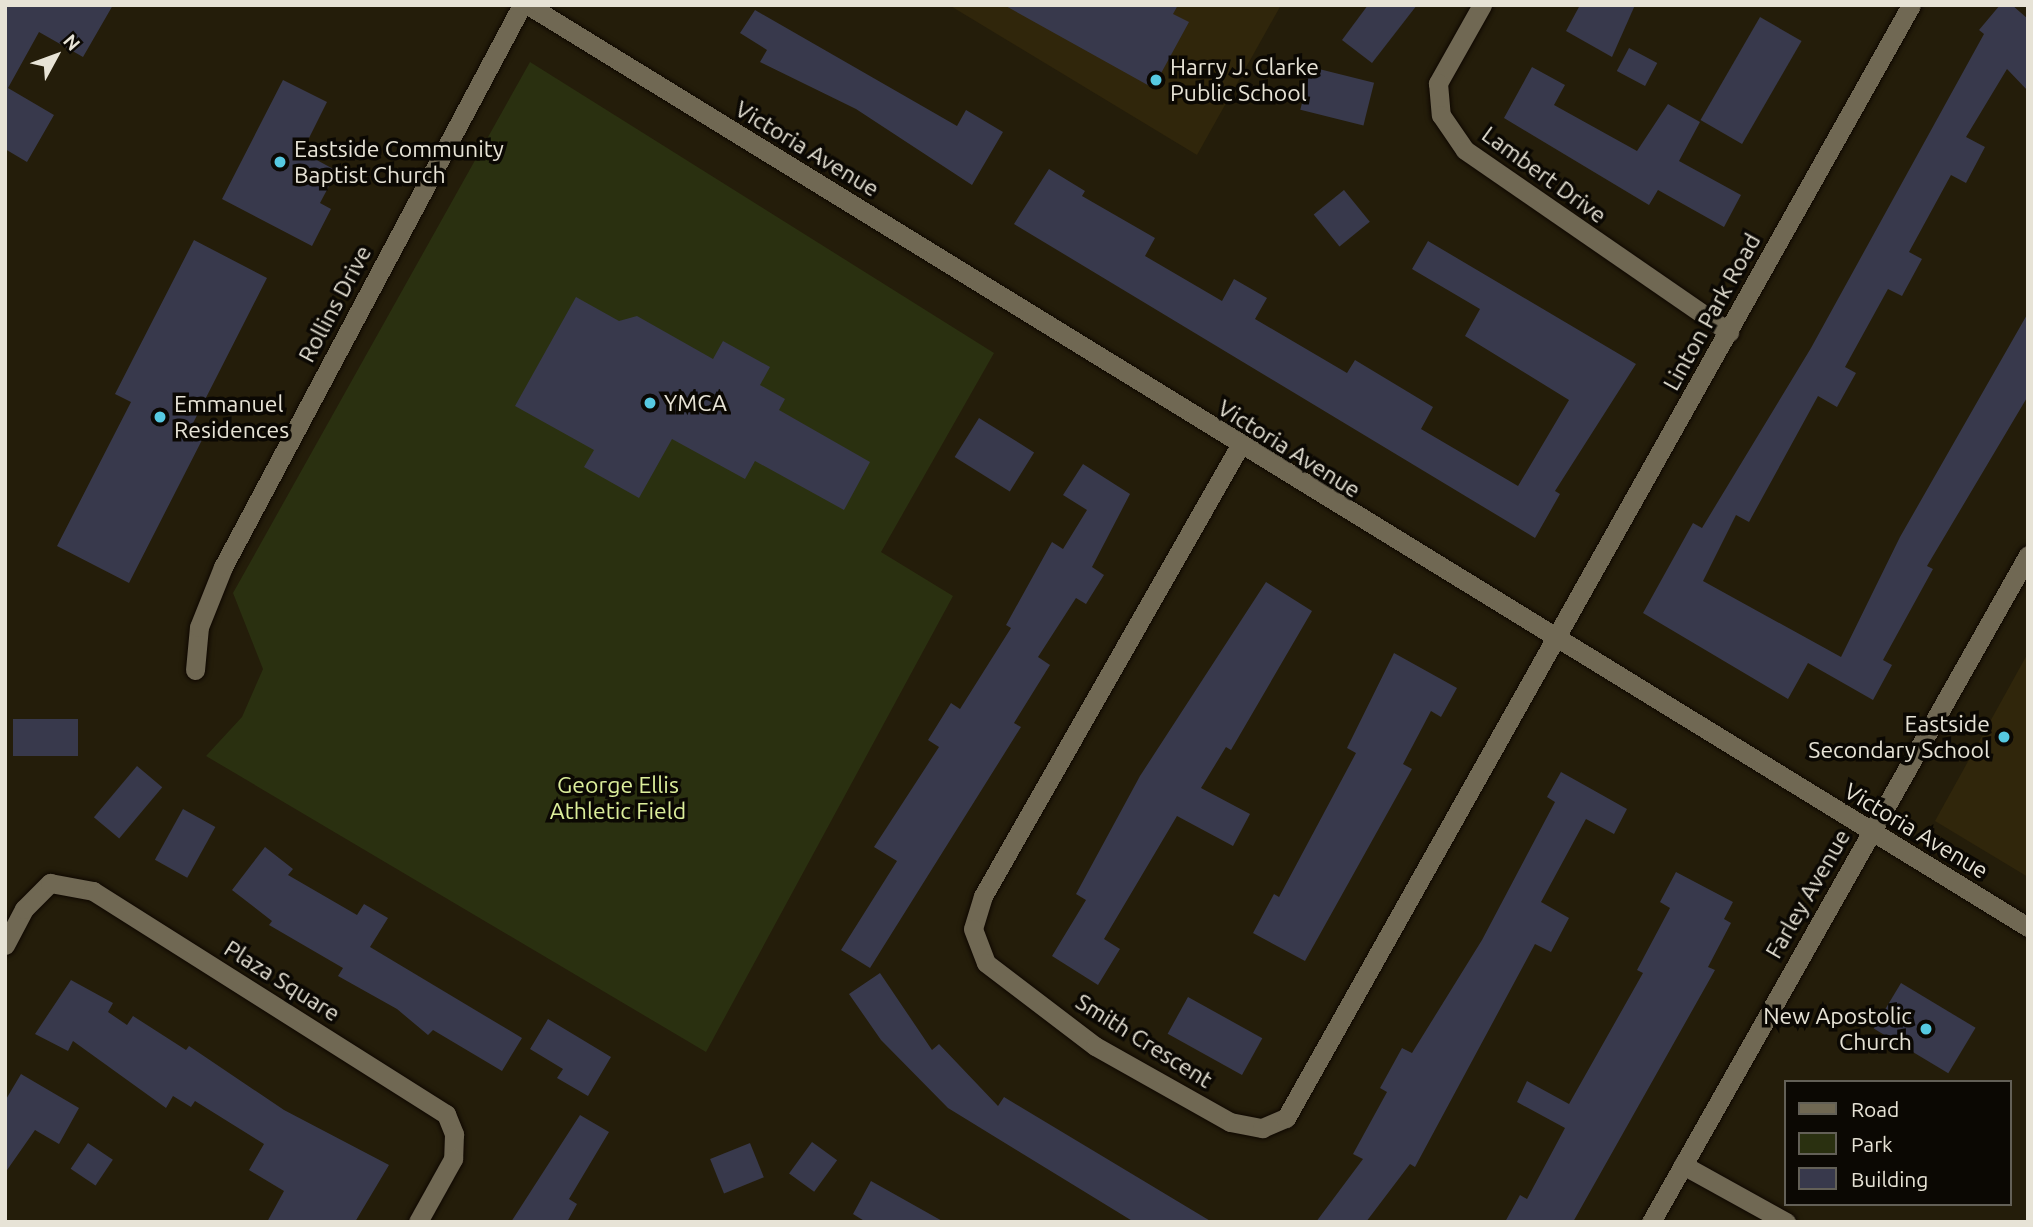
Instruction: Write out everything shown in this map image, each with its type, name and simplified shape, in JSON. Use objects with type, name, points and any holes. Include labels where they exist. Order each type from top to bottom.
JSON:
[{"type":"street","name":"Rollins Drive","points":[[195,670],[199,627],[223,567],[522,5]]},
{"type":"street","name":"Victoria Avenue","points":[[528,5],[1554,641],[2028,927]]},
{"type":"street","name":"Lambert Drive","points":[[1482,5],[1438,83],[1441,115],[1465,150],[1729,332]]},
{"type":"street","name":"Linton Park Road","points":[[1554,641],[1911,5]]},
{"type":"street","name":"Smith Crescent","points":[[1240,447],[983,896],[973,929],[986,963],[1095,1046],[1230,1122],[1262,1128],[1286,1118],[1554,641]]},
{"type":"street","name":"Farley Avenue","points":[[1651,1222],[2028,555]]},
{"type":"street","name":"Plaza Square","points":[[5,945],[23,909],[50,883],[93,891],[446,1114],[454,1134],[453,1159],[418,1222]]},
{"type":"street","points":[[1683,1165],[1786,1222]]},
{"type":"shaded area","name":"Harry J. Clarke Public School","points":[[949,5],[1281,5],[1197,155]]},
{"type":"shaded area","name":"Eastside Secondary School","points":[[2028,653],[2028,877],[1935,821]]},
{"type":"green space","name":"George Ellis Athletic Field","points":[[530,62],[994,353],[881,552],[953,596],[706,1052],[206,756],[242,717],[263,669],[233,593]]},
{"type":"building","points":[[5,5],[113,5],[83,57],[39,32],[8,88],[54,115],[27,162],[5,149]]},
{"type":"building","points":[[1004,5],[1178,5],[1173,14],[1189,22],[1153,88]]},
{"type":"building","points":[[1368,5],[1417,5],[1372,63],[1342,40]]},
{"type":"building","points":[[1580,5],[1635,5],[1612,57],[1566,31]]},
{"type":"building","points":[[2000,5],[2012,5],[2028,19],[2028,91],[2007,69],[1966,137],[1985,147],[1966,183],[1951,175],[1909,252],[1922,259],[1902,296],[1888,289],[1845,367],[1856,373],[1837,407],[1818,396],[1749,522],[1736,515],[1703,581],[1841,657],[1900,537],[2028,313],[2028,396],[1927,566],[1933,569],[1883,660],[1892,665],[1873,700],[1808,663],[1788,699],[1643,613],[1693,523],[1702,528],[1811,348],[1984,34],[1979,30]]},
{"type":"building","points":[[755,10],[957,126],[966,110],[1003,132],[972,185],[856,109],[760,62],[767,50],[740,33]]},
{"type":"building","points":[[1760,17],[1802,41],[1742,144],[1700,120]]},
{"type":"building","points":[[1629,48],[1657,63],[1645,86],[1617,71]]},
{"type":"building","points":[[1311,67],[1374,83],[1363,125],[1300,110]]},
{"type":"building","points":[[1532,67],[1565,85],[1554,105],[1637,151],[1668,104],[1700,122],[1679,161],[1741,195],[1724,227],[1658,190],[1649,205],[1504,118]]},
{"type":"building","name":"Eastside Community Baptist Church","points":[[283,80],[327,102],[302,152],[337,171],[320,203],[331,209],[312,246],[222,199]]},
{"type":"building","points":[[1049,169],[1085,191],[1082,196],[1155,238],[1145,256],[1222,301],[1234,279],[1267,298],[1255,319],[1347,373],[1355,360],[1433,407],[1421,429],[1518,486],[1569,400],[1465,336],[1480,309],[1412,269],[1428,241],[1636,364],[1555,491],[1560,494],[1535,538],[1014,224]]},
{"type":"building","points":[[1344,190],[1370,222],[1339,246],[1314,215]]},
{"type":"building","name":"Emmanuel Residences","points":[[194,240],[267,278],[188,433],[202,440],[129,583],[57,546],[131,402],[115,394]]},
{"type":"building","name":"YMCA","points":[[576,297],[619,321],[637,316],[713,359],[723,341],[770,367],[760,385],[785,399],[779,410],[870,462],[844,510],[755,461],[745,479],[672,439],[639,498],[584,467],[594,450],[515,406]]},
{"type":"building","points":[[979,418],[1034,452],[1010,491],[955,457]]},
{"type":"building","points":[[1083,464],[1130,494],[1092,567],[1104,575],[1086,604],[1076,598],[1038,657],[1050,665],[1014,723],[1021,727],[870,968],[841,950],[897,861],[874,847],[939,747],[928,740],[951,703],[960,709],[1011,628],[1006,625],[1052,542],[1063,549],[1087,510],[1063,495]]},
{"type":"building","points":[[1266,582],[1312,611],[1231,750],[1226,747],[1201,788],[1250,814],[1233,846],[1177,816],[1104,939],[1120,949],[1098,985],[1052,956],[1086,900],[1076,894],[1140,776]]},
{"type":"building","points":[[1394,653],[1457,688],[1441,717],[1431,711],[1403,764],[1412,769],[1305,961],[1253,933],[1274,894],[1279,897],[1356,753],[1347,748]]},
{"type":"building","points":[[13,719],[78,719],[78,756],[13,756]]},
{"type":"building","points":[[137,766],[162,787],[119,839],[94,817]]},
{"type":"building","points":[[1561,772],[1627,809],[1614,834],[1586,819],[1541,902],[1569,918],[1551,952],[1535,944],[1415,1167],[1410,1164],[1366,1222],[1316,1222],[1363,1159],[1353,1154],[1387,1092],[1380,1088],[1402,1048],[1412,1053],[1482,940],[1555,802],[1547,797]]},
{"type":"building","points":[[183,809],[215,827],[187,878],[155,860]]},
{"type":"building","points":[[265,847],[293,869],[288,875],[357,915],[364,904],[388,918],[370,947],[522,1038],[502,1071],[433,1030],[428,1035],[397,1009],[338,976],[343,968],[269,925],[272,921],[232,890]]},
{"type":"building","points":[[1676,872],[1733,902],[1724,919],[1731,923],[1708,967],[1715,970],[1573,1222],[1505,1222],[1520,1195],[1527,1199],[1565,1128],[1517,1102],[1527,1081],[1569,1104],[1643,973],[1637,970],[1670,908],[1660,902]]},
{"type":"building","points":[[880,973],[932,1050],[939,1044],[998,1106],[1004,1097],[1212,1222],[1134,1222],[948,1108],[881,1040],[849,994]]},
{"type":"building","points":[[71,980],[113,1003],[108,1012],[127,1025],[133,1016],[186,1050],[189,1046],[284,1110],[389,1165],[355,1222],[267,1222],[284,1191],[249,1170],[264,1144],[195,1101],[191,1107],[173,1096],[166,1108],[73,1041],[68,1051],[35,1034]]},
{"type":"building","name":"New Apostolic Church","points":[[1901,983],[1976,1028],[1948,1073],[1874,1028]]},
{"type":"building","points":[[1188,997],[1262,1038],[1242,1075],[1168,1034]]},
{"type":"building","points":[[548,1019],[611,1057],[588,1096],[557,1078],[563,1069],[530,1049]]},
{"type":"building","points":[[21,1074],[79,1108],[59,1144],[35,1130],[5,1173],[5,1101]]},
{"type":"building","points":[[580,1115],[609,1132],[569,1199],[577,1204],[567,1222],[511,1222]]},
{"type":"building","points":[[812,1142],[837,1160],[814,1192],[789,1174]]},
{"type":"building","points":[[88,1143],[113,1160],[96,1185],[71,1169]]},
{"type":"building","points":[[750,1143],[764,1177],[724,1193],[710,1159]]},
{"type":"building","points":[[871,1181],[944,1222],[866,1222],[853,1214]]},
{"type":"place","name":"Harry J. Clarke Public School","points":[[1156,80]]},
{"type":"place","name":"Eastside Community Baptist Church","points":[[280,162]]},
{"type":"place","name":"YMCA","points":[[650,403]]},
{"type":"place","name":"Emmanuel Residences","points":[[160,417]]},
{"type":"place","name":"Eastside Secondary School","points":[[2004,737]]},
{"type":"place","name":"New Apostolic Church","points":[[1926,1029]]}]
